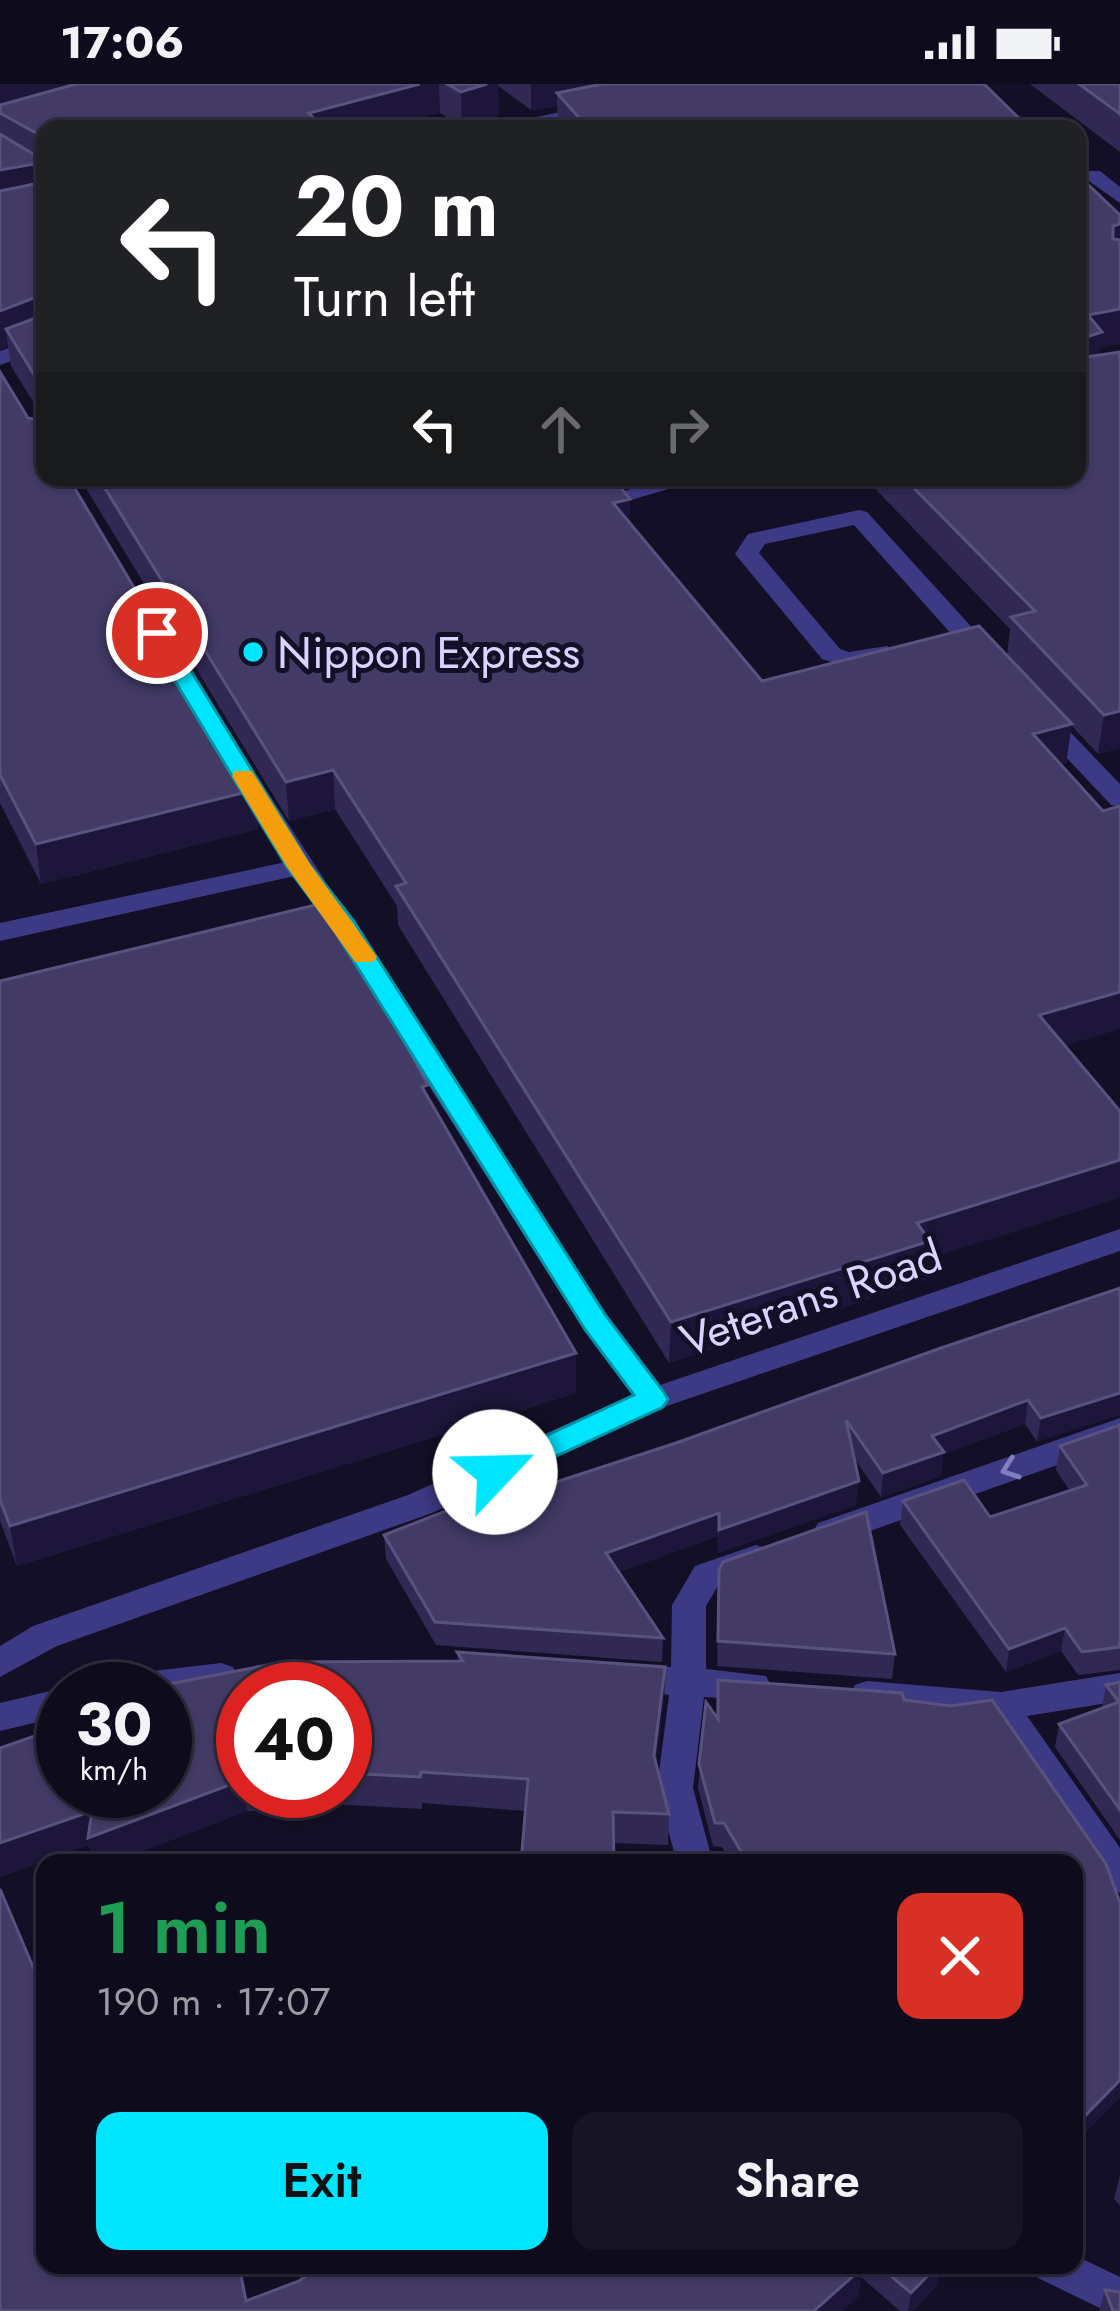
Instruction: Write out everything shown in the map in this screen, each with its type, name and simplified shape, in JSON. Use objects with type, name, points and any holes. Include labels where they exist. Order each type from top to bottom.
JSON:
[{"type":"street","points":[[510,120],[620,106]]},
{"type":"street","points":[[1093,175],[1120,197]]},
{"type":"street","points":[[0,358],[36,345]]},
{"type":"street","points":[[624,495],[658,486]]},
{"type":"street","points":[[969,637],[847,660],[832,654],[747,554],[756,539],[859,517],[1120,800]]},
{"type":"street","points":[[216,731],[299,867],[344,925],[596,1323],[653,1399]]},
{"type":"street","points":[[0,932],[299,867]]},
{"type":"street","name":"Veterans Road","points":[[0,1663],[45,1636],[420,1504],[653,1399],[1120,1240]]},
{"type":"street","points":[[693,1854],[675,1788],[715,1684],[689,1605],[707,1575],[1120,1430]]},
{"type":"street","points":[[593,1676],[780,1688]]},
{"type":"street","points":[[824,1692],[1001,1706],[1120,1687]]},
{"type":"street","points":[[1001,1706],[1120,1876]]},
{"type":"street","points":[[0,1717],[36,1708]]},
{"type":"street","points":[[1072,2274],[1120,2296]]},
{"type":"building","points":[[76,84],[420,84],[309,113],[315,120],[36,120],[36,133],[0,113],[0,105]]},
{"type":"building","points":[[447,84],[487,84],[461,92]]},
{"type":"building","points":[[602,84],[984,84],[1021,120],[581,120],[557,93]]},
{"type":"building","points":[[1079,84],[1120,84],[1120,114]]},
{"type":"building","points":[[0,134],[36,156],[36,164],[0,170]]},
{"type":"building","points":[[1086,183],[1120,215],[1120,224],[1113,226],[1113,239],[1120,240],[1120,309],[1088,315],[1102,332],[1086,337]]},
{"type":"building","points":[[36,184],[36,297],[0,311],[0,191]]},
{"type":"building","points":[[36,318],[36,378],[6,329]]},
{"type":"building","points":[[1120,352],[1120,711],[1104,715],[1011,617],[1035,611],[912,486],[1086,486],[1086,357]]},
{"type":"building","points":[[0,372],[28,418],[36,420],[36,486],[73,486],[255,790],[36,844],[0,775]]},
{"type":"building","points":[[104,486],[619,486],[630,499],[613,503],[762,681],[979,626],[1072,724],[1033,734],[1103,811],[1120,806],[1120,992],[1039,1015],[1120,1111],[1120,1160],[917,1223],[930,1241],[671,1322],[396,886],[406,883],[333,770],[286,782]]},
{"type":"building","points":[[328,902],[428,1085],[422,1087],[576,1353],[10,1526],[0,1500],[0,981]]},
{"type":"building","points":[[1120,1288],[1120,1393],[1041,1418],[1028,1400],[932,1436],[944,1452],[883,1473],[846,1420],[859,1481],[719,1530],[719,1513],[606,1553],[663,1638],[435,1622],[384,1535],[469,1502],[473,1509],[676,1443]]},
{"type":"building","points":[[1120,1425],[1120,1647],[1082,1652],[1065,1628],[1009,1649],[903,1501],[964,1480],[990,1517],[1087,1485],[1060,1446]]},
{"type":"building","points":[[866,1512],[895,1654],[718,1641],[723,1562]]},
{"type":"building","points":[[457,1652],[665,1667],[654,1756],[669,1814],[613,1812],[614,1854],[522,1854],[528,1779],[421,1772],[420,1777],[372,1774],[372,1662],[283,1662],[463,1661]]},
{"type":"building","points":[[216,1675],[216,1790],[192,1799],[192,1680]]},
{"type":"building","points":[[718,1680],[902,1693],[904,1700],[950,1706],[992,1700],[1106,1864],[1120,1903],[1120,2080],[1083,2118],[1083,1854],[743,1854],[724,1823],[715,1823],[699,1764],[706,1702],[718,1719]]},
{"type":"building","points":[[1120,1682],[1120,1810],[1059,1724],[1119,1702],[1106,1685]]},
{"type":"building","points":[[36,1735],[36,1818],[72,1818],[0,1843],[0,1748]]},
{"type":"building","points":[[91,1818],[141,1818],[88,1838]]},
{"type":"building","points":[[0,1889],[36,1974],[36,2274],[241,2274],[246,2301],[309,2274],[855,2274],[814,2311],[0,2311]]},
{"type":"building","points":[[889,2274],[929,2274],[911,2293]]},
{"type":"building","points":[[1105,2290],[1120,2292],[1120,2311],[1113,2311]]},
{"type":"slow traffic","points":[[244,776],[299,867],[364,957]]},
{"type":"place","name":"Nippon Express","points":[[253,652]]},
{"type":"route","points":[[157,633],[299,867],[344,925],[596,1323],[653,1399],[495,1472]]}]
